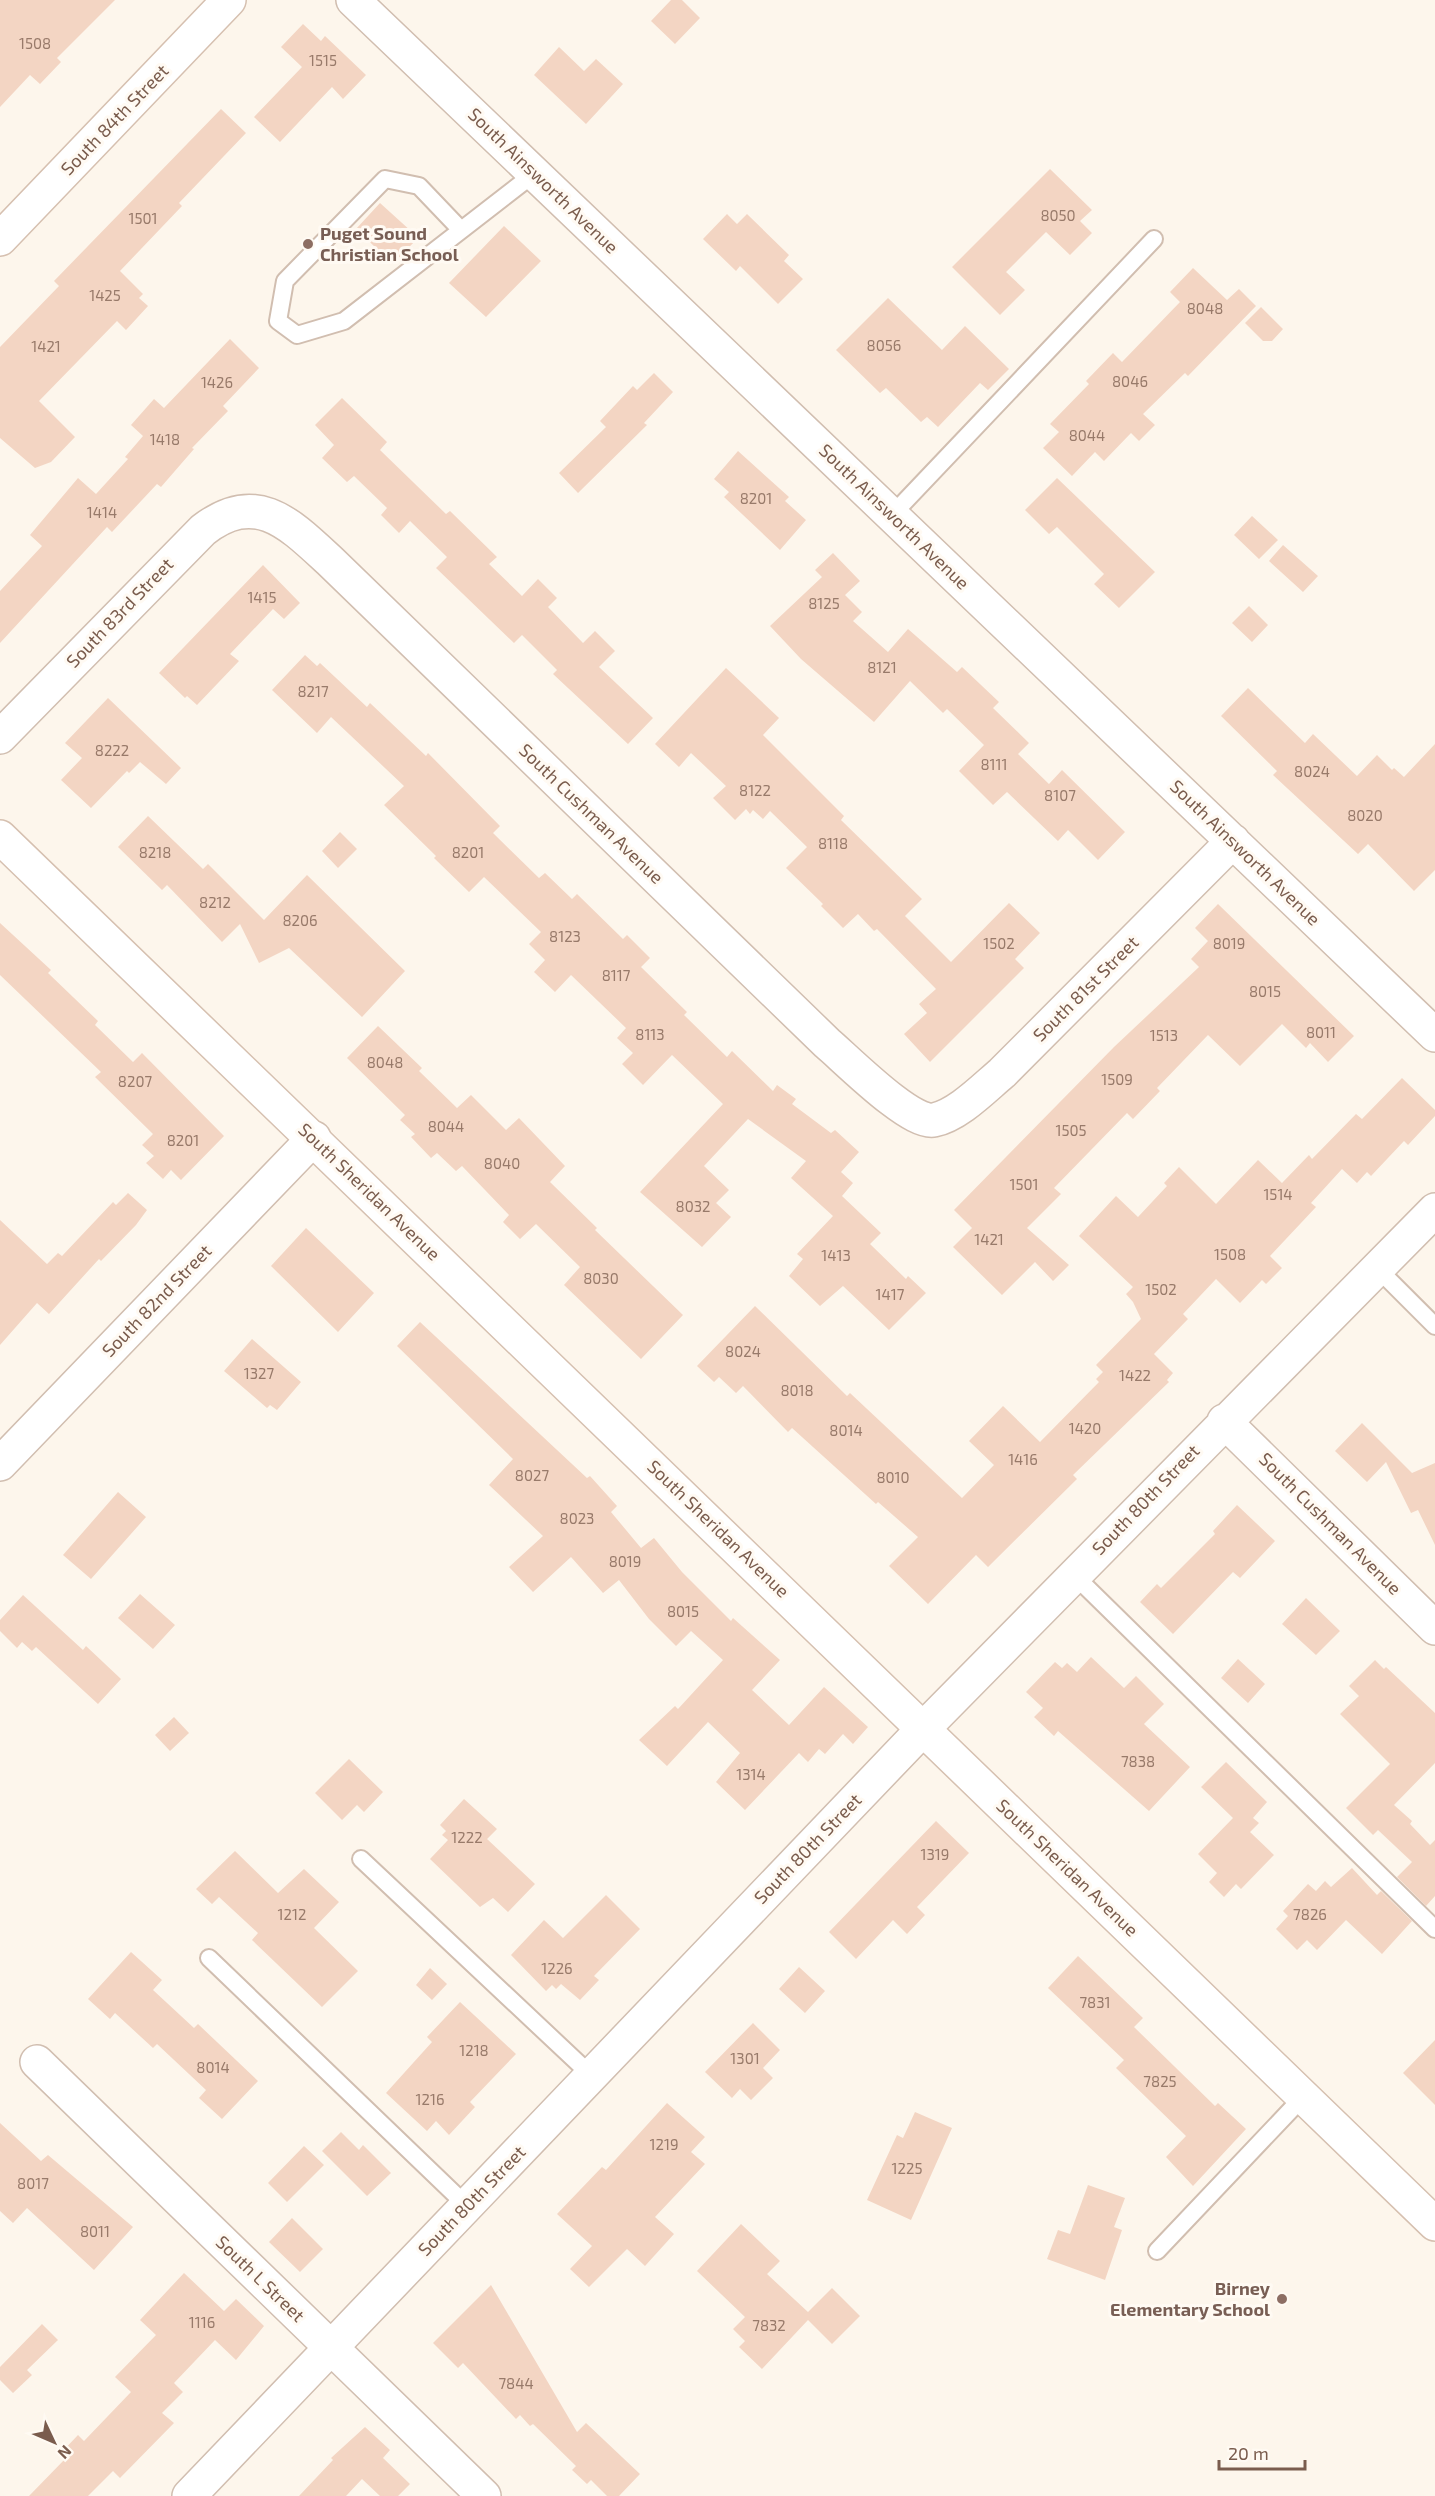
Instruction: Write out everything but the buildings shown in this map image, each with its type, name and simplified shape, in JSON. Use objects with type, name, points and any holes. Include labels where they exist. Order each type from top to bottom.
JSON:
[{"type":"street","name":"South 84th Street","points":[[0,239],[229,0]]},
{"type":"street","name":"South Ainsworth Avenue","points":[[353,0],[1435,1035]]},
{"type":"street","name":"South 83rd Street","points":[[0,737],[203,530],[231,513],[253,511]]},
{"type":"street","name":"South Cushman Avenue","points":[[253,511],[289,526],[315,547],[827,1043],[892,1099],[927,1121]]},
{"type":"street","name":"South 81st Street","points":[[927,1121],[936,1120],[961,1106],[1002,1073],[1233,841]]},
{"type":"street","name":"South Sheridan Avenue","points":[[2,842],[314,1138],[1435,2224]]},
{"type":"street","name":"South 82nd Street","points":[[0,1464],[314,1138]]},
{"type":"street","name":"South 80th Street","points":[[189,2496],[924,1728],[1224,1421],[1435,1210]]},
{"type":"street","name":"South Cushman Avenue","points":[[1224,1421],[1435,1628]]},
{"type":"street","name":"South L Street","points":[[37,2062],[484,2496]]},
{"type":"lane","points":[[461,230],[418,186],[385,179],[285,281],[278,321],[297,335],[345,321],[535,173]]},
{"type":"lane","points":[[892,515],[1154,239]]},
{"type":"lane","points":[[1377,1268],[1435,1326]]},
{"type":"lane","points":[[1074,1575],[1435,1929]]},
{"type":"lane","points":[[361,1859],[592,2076]]},
{"type":"lane","points":[[209,1958],[467,2206]]},
{"type":"lane","points":[[1157,2251],[1303,2097]]},
{"type":"place","name":"Puget Sound Christian School","points":[[308,244]]},
{"type":"place","name":"Birney Elementary School","points":[[1282,2299]]}]
